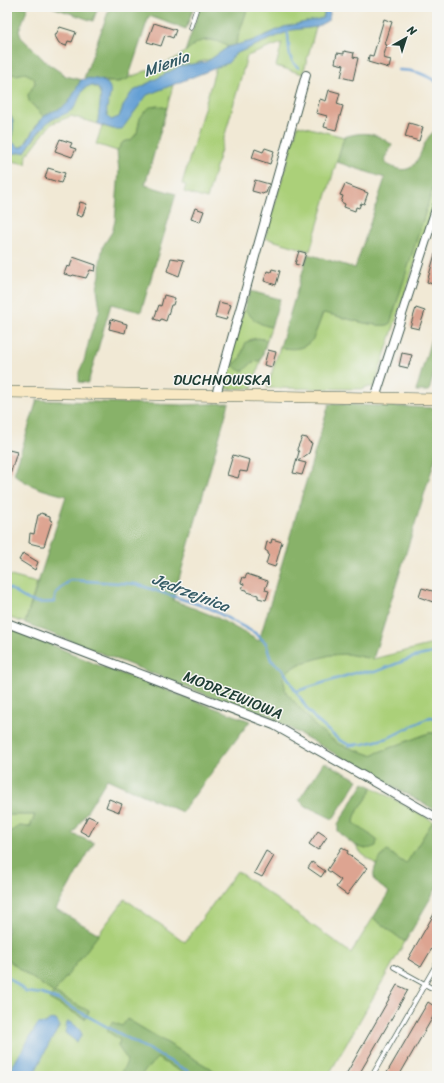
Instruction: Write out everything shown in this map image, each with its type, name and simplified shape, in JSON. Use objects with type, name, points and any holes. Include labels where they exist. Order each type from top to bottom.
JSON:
[{"type":"street","points":[[216,395],[306,75]]},
{"type":"street","points":[[375,398],[437,206]]},
{"type":"street","name":"DUCHNOWSKA","points":[[7,392],[437,399]]},
{"type":"street","name":"MODRZEWIOWA","points":[[7,623],[274,726],[437,818]]},
{"type":"lane","points":[[190,28],[198,7]]},
{"type":"lane","points":[[372,1076],[437,963]]},
{"type":"lane","points":[[394,966],[437,992]]},
{"type":"green space","points":[[7,7],[28,7],[19,31],[21,37],[47,63],[66,76],[81,80],[72,98],[64,107],[44,117],[29,101],[28,95],[35,83],[34,78],[25,73],[16,75],[7,73]]},
{"type":"green space","points":[[52,7],[98,7],[93,21]]},
{"type":"green space","points":[[110,7],[194,7],[186,29],[149,16],[128,79],[111,82],[84,78]]},
{"type":"green space","points":[[200,7],[248,7],[235,46],[228,47],[215,41],[205,40],[195,44],[185,52]]},
{"type":"green space","points":[[248,7],[321,7],[325,11],[323,18],[235,46]]},
{"type":"green space","points":[[316,27],[303,74],[276,66],[282,43],[247,56],[207,199],[184,192],[186,185],[182,184],[216,67],[228,63],[235,54],[292,30]]},
{"type":"green space","points":[[209,40],[220,42],[228,47],[211,59],[199,62],[148,83],[132,92],[124,104],[119,117],[111,121],[106,112],[110,93],[106,82],[119,82],[177,58],[196,42]]},
{"type":"green space","points":[[7,73],[16,75],[25,73],[34,77],[35,83],[28,95],[29,101],[44,117],[37,124],[23,147],[19,147],[12,142],[13,123],[7,111]]},
{"type":"green space","points":[[173,85],[167,108],[157,106],[140,118],[137,133],[131,140],[123,142],[117,151],[96,144],[102,126],[113,129],[138,107],[146,95]]},
{"type":"green space","points":[[91,86],[99,91],[100,96],[98,124],[71,116],[51,124],[27,155],[26,164],[7,160],[7,152],[10,154],[25,152],[48,122],[56,118],[86,87]]},
{"type":"green space","points":[[157,106],[167,108],[145,185],[176,194],[141,312],[111,304],[88,383],[79,382],[79,372],[84,361],[91,333],[100,310],[97,288],[103,246],[112,232],[115,221],[119,171],[117,151],[123,142],[131,140],[137,133],[140,118],[145,111],[150,107]]},
{"type":"green space","points":[[298,125],[344,137],[310,251],[265,238]]},
{"type":"green space","points":[[437,130],[437,175],[390,324],[368,324],[323,313],[313,339],[309,343],[298,348],[289,349],[280,347],[308,254],[355,268],[385,178],[337,162],[344,137],[363,133],[380,137],[392,145],[385,158],[385,163],[398,169],[407,169],[413,165],[418,158],[430,135]]},
{"type":"green space","points":[[437,175],[437,195],[374,387],[365,387],[364,389],[267,388],[280,347],[290,349],[305,346],[314,336],[323,313],[368,324],[390,324]]},
{"type":"green space","points":[[250,291],[280,299],[271,327],[256,321],[244,309]]},
{"type":"green space","points":[[244,309],[256,321],[271,327],[267,340],[255,338],[251,339],[245,344],[240,359],[248,367],[253,362],[261,360],[252,388],[223,389],[222,386]]},
{"type":"green space","points":[[435,325],[437,326],[437,363],[429,391],[416,391]]},
{"type":"green space","points":[[258,338],[267,340],[261,360],[251,364],[245,370],[241,371],[234,366],[235,363],[240,359],[246,342]]},
{"type":"green space","points":[[37,400],[183,405],[229,403],[173,600],[216,617],[259,641],[329,404],[437,408],[437,453],[373,659],[347,654],[330,655],[302,663],[290,669],[283,677],[286,692],[315,726],[338,744],[371,755],[429,733],[437,733],[437,811],[268,716],[247,711],[25,623],[66,496],[32,485],[14,474]]},
{"type":"green space","points":[[7,575],[37,583],[25,623],[7,617]]},
{"type":"green space","points":[[7,627],[32,636],[98,665],[250,721],[182,812],[107,779],[73,834],[94,843],[56,909],[99,934],[54,993],[7,959],[7,834],[19,826],[30,827],[35,815],[7,815]]},
{"type":"green space","points":[[437,643],[437,733],[429,733],[371,755],[338,744],[315,727],[286,692],[282,677],[290,669],[302,663],[330,655],[347,654],[373,659]]},
{"type":"green space","points":[[324,762],[358,780],[333,819],[306,806],[299,800]]},
{"type":"green space","points":[[364,783],[372,787],[368,797],[356,813],[354,823],[377,840],[376,846],[371,848],[356,845],[346,839],[338,831],[338,824]]},
{"type":"green space","points":[[372,787],[433,821],[406,864],[383,854],[377,865],[362,854],[356,846],[366,849],[371,835],[361,830],[354,823],[356,813],[368,797]]},
{"type":"green space","points":[[7,815],[35,815],[30,827],[19,826],[7,834]]},
{"type":"green space","points":[[433,821],[437,824],[437,887],[405,942],[373,918],[389,892],[376,882],[374,878],[375,869],[381,857],[387,851],[406,864]]},
{"type":"green space","points":[[237,871],[351,953],[373,918],[405,942],[328,1076],[223,1076],[127,1019],[118,1046],[127,1059],[121,1073],[126,1076],[7,1076],[7,959],[54,993],[125,899],[185,942]],"holes":[[[50,999],[89,1011],[85,1019]]]},
{"type":"green space","points":[[54,993],[89,1011],[85,1019],[49,999]]},
{"type":"green space","points":[[127,1019],[223,1076],[189,1076],[157,1058],[140,1076],[126,1076],[120,1073],[126,1064],[126,1059],[118,1046],[120,1040],[107,1031],[112,1022],[122,1026]]},
{"type":"green space","points":[[157,1058],[189,1076],[140,1076]]},
{"type":"water","points":[[321,7],[328,7],[330,13],[329,20],[316,27],[292,30],[235,54],[228,63],[147,95],[122,129],[113,129],[98,124],[100,91],[97,87],[90,86],[83,91],[74,108],[68,113],[50,121],[44,126],[25,152],[10,154],[7,152],[7,111],[13,123],[12,142],[19,147],[23,147],[37,124],[45,116],[62,108],[68,103],[81,80],[92,79],[107,83],[110,88],[107,115],[111,120],[119,117],[124,104],[132,92],[180,66],[206,62],[228,47],[252,41],[284,27],[323,18],[325,11]]},
{"type":"water","points":[[52,1019],[56,1020],[60,1026],[33,1076],[14,1076],[10,1070],[38,1024],[45,1023]]},
{"type":"water","points":[[67,1022],[76,1026],[82,1034],[77,1042],[65,1033]]},
{"type":"building","points":[[384,19],[392,22],[385,44],[387,45],[383,58],[391,60],[389,68],[368,62],[369,55],[373,56]]},
{"type":"building","points":[[154,23],[176,30],[173,38],[165,35],[161,46],[147,42]]},
{"type":"building","points":[[60,27],[76,32],[72,42],[68,41],[66,46],[59,43],[55,36]]},
{"type":"building","points":[[344,51],[354,53],[353,57],[358,58],[353,80],[341,77],[344,65],[335,63],[337,53],[344,54]]},
{"type":"building","points":[[329,90],[340,93],[337,104],[343,106],[336,130],[324,127],[327,116],[316,113],[320,99],[326,101]]},
{"type":"building","points":[[409,123],[423,127],[419,141],[405,137]]},
{"type":"building","points":[[60,139],[72,143],[70,147],[76,149],[72,157],[55,151]]},
{"type":"building","points":[[265,148],[274,151],[270,164],[252,158],[255,149],[263,152]]},
{"type":"building","points":[[48,168],[65,173],[61,183],[45,178]]},
{"type":"building","points":[[255,180],[269,184],[266,193],[263,194],[252,191]]},
{"type":"building","points":[[345,184],[368,193],[364,204],[361,203],[359,208],[356,207],[355,211],[344,207],[345,204],[341,202],[343,196],[340,195]]},
{"type":"building","points":[[80,202],[87,204],[82,217],[76,215]]},
{"type":"building","points":[[195,208],[204,211],[200,222],[191,219]]},
{"type":"building","points":[[299,251],[306,253],[302,266],[295,264]]},
{"type":"building","points":[[435,254],[437,255],[437,286],[427,282]]},
{"type":"building","points":[[73,257],[96,265],[95,271],[90,270],[86,278],[64,274],[67,266],[70,267]]},
{"type":"building","points":[[171,258],[184,260],[179,276],[167,271]]},
{"type":"building","points":[[272,269],[280,271],[276,285],[264,281],[267,271],[271,272]]},
{"type":"building","points":[[164,295],[175,298],[166,321],[161,319],[160,321],[154,319],[159,305],[161,306]]},
{"type":"building","points":[[219,302],[231,305],[226,320],[215,317]]},
{"type":"building","points":[[416,308],[425,311],[419,329],[410,327]]},
{"type":"building","points":[[111,319],[127,324],[125,333],[109,329]]},
{"type":"building","points":[[268,350],[276,352],[272,367],[264,365]]},
{"type":"building","points":[[402,353],[412,355],[408,368],[399,366]]},
{"type":"building","points":[[302,437],[307,438],[309,442],[312,443],[309,453],[298,461],[306,463],[302,475],[293,473],[299,452],[297,449]]},
{"type":"building","points":[[9,450],[17,452],[9,478],[7,477],[7,457]]},
{"type":"building","points":[[233,455],[250,460],[247,472],[240,471],[238,478],[227,475]]},
{"type":"building","points":[[41,513],[50,516],[50,520],[52,521],[44,546],[29,543],[30,533],[34,534],[38,515]]},
{"type":"building","points":[[272,539],[282,542],[275,567],[266,564],[269,554],[265,550],[267,542],[271,543]]},
{"type":"building","points":[[23,553],[38,562],[35,570],[19,560]]},
{"type":"building","points":[[247,574],[268,581],[265,590],[269,591],[266,600],[258,598],[258,595],[242,589],[244,584],[241,583],[243,577],[245,578]]},
{"type":"building","points":[[422,588],[436,592],[433,602],[419,597]]},
{"type":"building","points":[[109,799],[122,804],[119,812],[106,807]]},
{"type":"building","points":[[88,816],[97,820],[89,836],[80,831]]},
{"type":"building","points":[[318,831],[327,837],[318,850],[309,844]]},
{"type":"building","points":[[342,847],[348,851],[347,853],[367,868],[347,895],[336,887],[341,880],[327,870]]},
{"type":"building","points":[[266,851],[274,856],[262,877],[254,873]]},
{"type":"building","points":[[312,862],[325,871],[321,877],[308,868]]},
{"type":"building","points":[[437,909],[437,940],[421,967],[408,959]]},
{"type":"building","points":[[397,985],[408,990],[358,1076],[345,1076]]},
{"type":"building","points":[[428,1002],[437,1008],[399,1076],[385,1076]]},
{"type":"waterway","points":[[287,30],[290,56],[299,68]]},
{"type":"waterway","points":[[399,70],[419,73],[437,82]]},
{"type":"waterway","name":"Jędrzejnica","points":[[7,588],[30,600],[45,603],[54,602],[56,593],[70,580],[136,584],[209,608],[255,633],[266,643],[271,660],[283,670],[307,709],[316,720],[339,740],[350,745],[364,744],[388,738],[430,717],[437,718]]},
{"type":"waterway","points":[[297,691],[358,672],[375,672],[414,657],[437,652]]},
{"type":"waterway","points":[[7,976],[26,992],[42,994],[58,1000],[197,1076]]},
{"type":"water label","name":"Mienia","points":[[166,63]]}]
